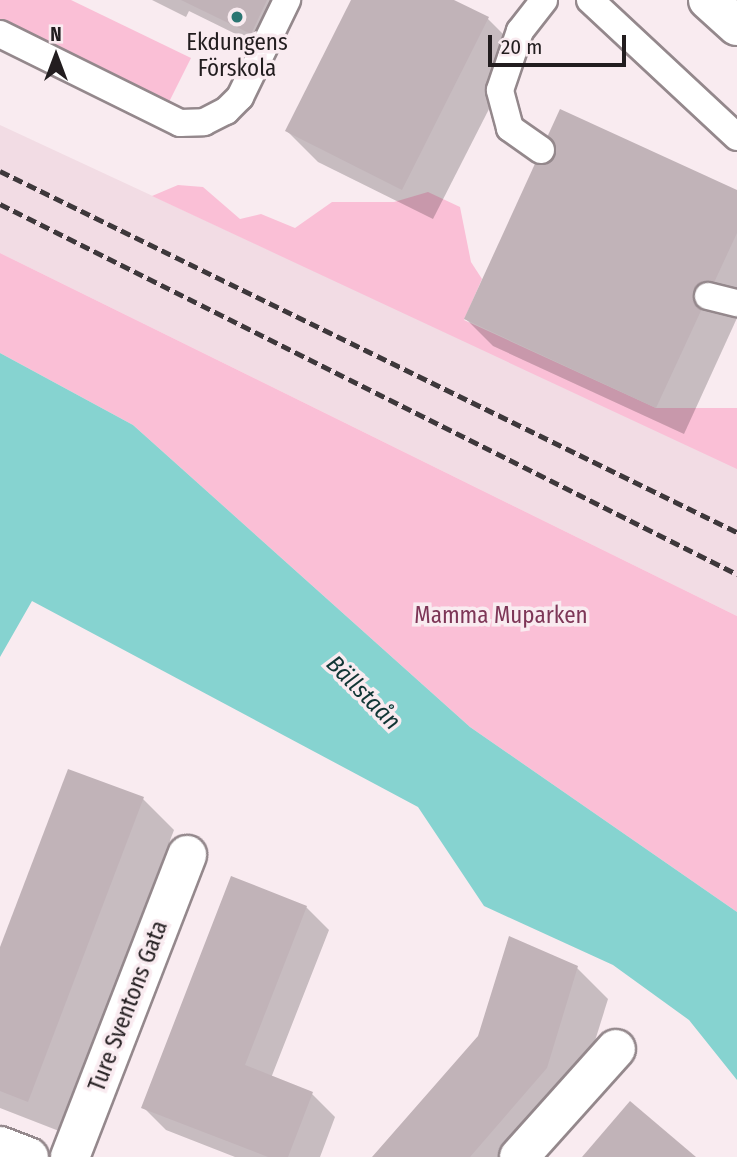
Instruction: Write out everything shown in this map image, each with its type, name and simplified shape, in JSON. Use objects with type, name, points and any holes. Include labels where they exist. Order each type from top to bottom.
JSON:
[{"type":"street","points":[[708,0],[737,26]]},
{"type":"street","name":"Ture Sventons Gata","points":[[70,1157],[187,855]]},
{"type":"street","points":[[519,1157],[616,1049]]},
{"type":"street","points":[[0,1146],[29,1157]]},
{"type":"lane","points":[[0,34],[180,124],[204,122],[226,111],[240,97],[288,0]]},
{"type":"lane","points":[[541,150],[510,128],[500,90],[520,31],[544,0]]},
{"type":"lane","points":[[590,0],[737,137]]},
{"type":"lane","points":[[708,296],[737,303]]},
{"type":"shaded area","points":[[0,125],[648,426],[737,408],[737,616],[0,253]]},
{"type":"green space","points":[[0,0],[71,0],[191,58],[169,102],[0,22]]},
{"type":"green space","points":[[178,185],[203,187],[240,219],[261,214],[295,228],[332,202],[394,202],[428,192],[460,207],[471,262],[482,279],[464,320],[656,408],[737,408],[737,469],[152,196]]},
{"type":"green space","name":"Mamma Muparken","points":[[0,253],[737,616],[737,912],[470,727],[133,425],[0,353]]},
{"type":"water","name":"Bällstaån","points":[[0,353],[133,425],[470,727],[737,912],[737,1080],[689,1020],[613,965],[484,906],[418,807],[32,601],[0,657]]},
{"type":"building","name":"Ekdungens Förskola","points":[[181,0],[267,0],[251,34]]},
{"type":"building","points":[[351,0],[454,0],[489,17],[402,190],[285,131]]},
{"type":"building","points":[[560,109],[737,190],[737,233],[656,408],[464,319]]},
{"type":"building","points":[[68,769],[144,797],[28,1102],[0,1091],[0,947]]},
{"type":"building","points":[[231,876],[307,906],[245,1065],[313,1092],[288,1157],[268,1157],[141,1108]]},
{"type":"building","points":[[509,936],[578,966],[547,1068],[470,1157],[372,1157],[478,1036]]},
{"type":"building","points":[[630,1101],[696,1157],[582,1157]]},
{"type":"railway","points":[[0,171],[737,532]]},
{"type":"railway","points":[[0,204],[737,574]]},
{"type":"place","name":"Ekdungens Förskola","points":[[237,17]]}]
